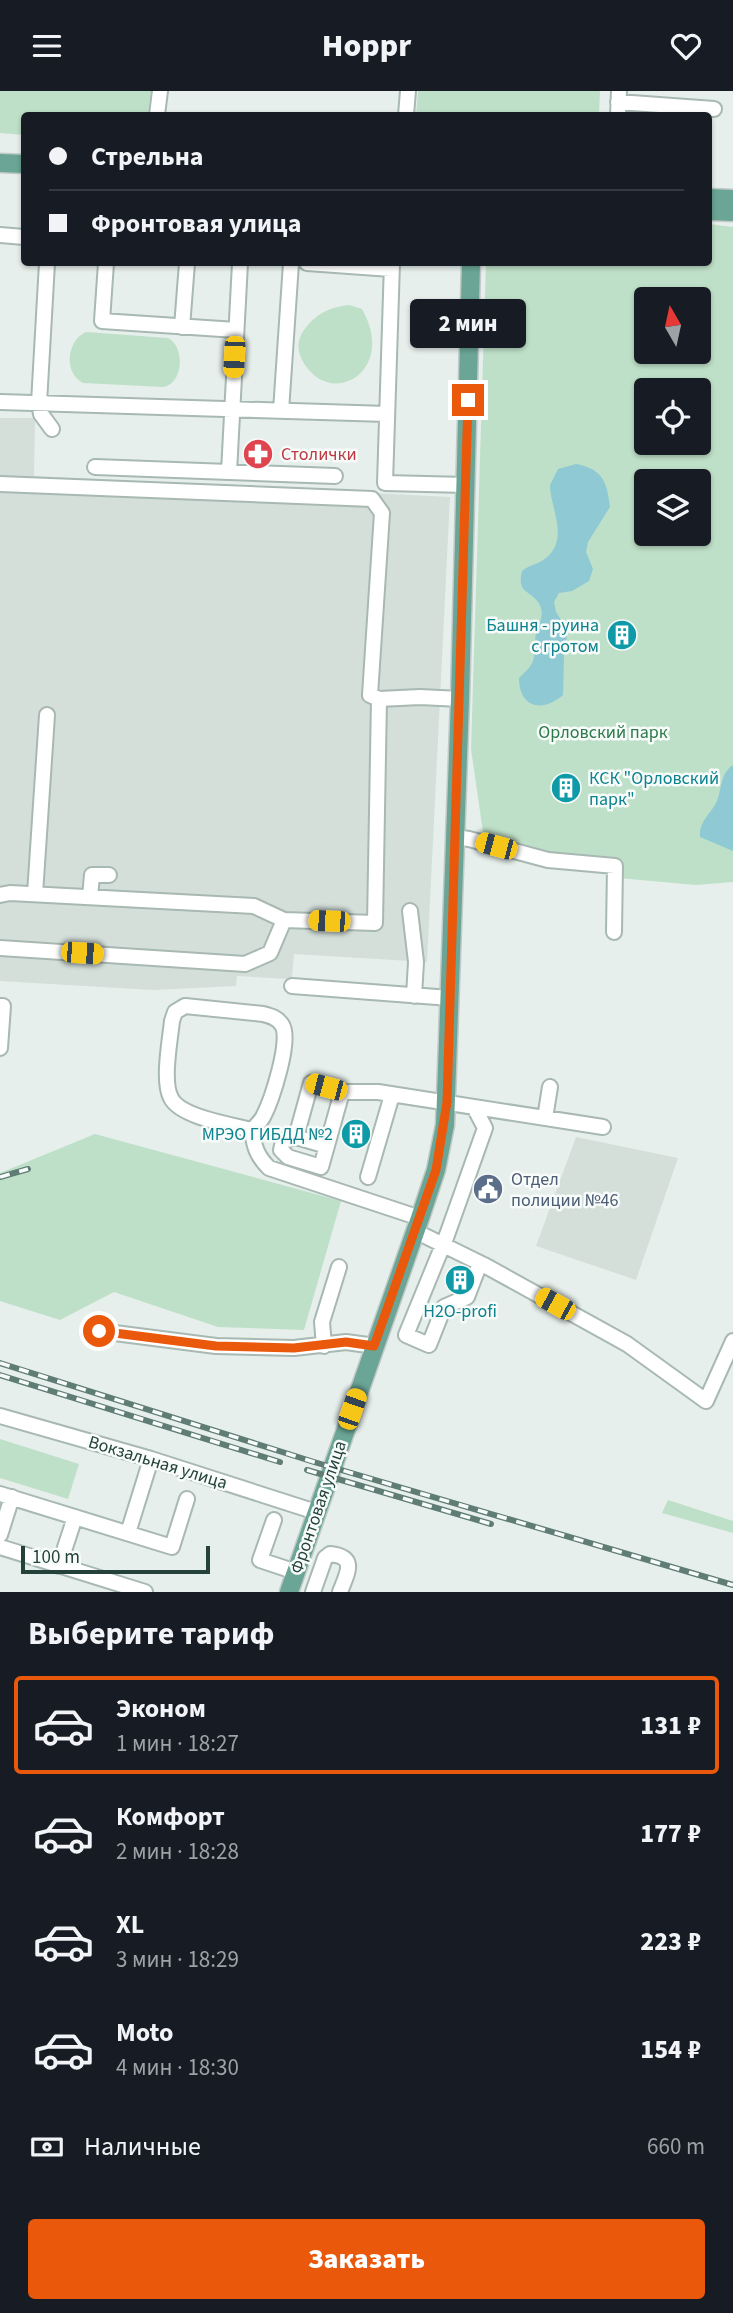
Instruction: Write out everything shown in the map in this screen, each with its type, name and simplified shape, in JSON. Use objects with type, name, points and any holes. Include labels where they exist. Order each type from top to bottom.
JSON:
[{"type":"main road","points":[[0,151],[21,152]]},
{"type":"main road","points":[[0,163],[21,164]]},
{"type":"main road","points":[[712,198],[733,199]]},
{"type":"main road","points":[[712,211],[733,212]]},
{"type":"main road","name":"Фронтовая улица","points":[[289,1592],[436,1170],[447,1102],[471,266]]},
{"type":"street","points":[[158,112],[160,91]]},
{"type":"street","points":[[406,112],[408,91]]},
{"type":"street","points":[[618,103],[662,98],[714,109]]},
{"type":"street","points":[[0,235],[21,237]]},
{"type":"street","points":[[47,266],[39,403],[41,414],[52,429]]},
{"type":"street","points":[[106,266],[102,321],[236,330]]},
{"type":"street","points":[[182,327],[187,266]]},
{"type":"street","points":[[229,472],[240,266]]},
{"type":"street","points":[[281,411],[291,266]]},
{"type":"street","points":[[391,266],[385,483],[466,485]]},
{"type":"street","points":[[0,402],[387,414]]},
{"type":"street","points":[[95,467],[335,476]]},
{"type":"street","points":[[0,484],[372,499],[382,513],[370,695],[379,699],[460,699]]},
{"type":"street","points":[[0,895],[35,894],[254,906],[284,920],[375,923],[379,699]]},
{"type":"street","points":[[35,894],[47,715]]},
{"type":"street","points":[[455,837],[548,860],[615,866],[614,932]]},
{"type":"street","points":[[90,897],[92,874],[109,875]]},
{"type":"street","points":[[410,911],[416,962],[414,996]]},
{"type":"street","points":[[0,948],[245,964],[270,953],[284,920]]},
{"type":"street","points":[[292,986],[450,999]]},
{"type":"street","points":[[0,1006],[3,1006],[0,1048]]},
{"type":"street","points":[[252,1130],[188,1112],[177,1106],[170,1097],[167,1083],[172,1021],[175,1012],[184,1006],[263,1014],[275,1018],[284,1027],[286,1039],[275,1083],[262,1119],[252,1130],[254,1146],[260,1159],[269,1168],[417,1224],[443,1244],[627,1344],[706,1401],[733,1341]]},
{"type":"street","points":[[296,1137],[311,1083],[342,1092],[378,1092],[603,1127]]},
{"type":"street","points":[[545,1118],[550,1087]]},
{"type":"street","points":[[327,1146],[296,1137],[283,1141],[281,1150],[288,1157],[321,1167],[327,1146],[342,1092]]},
{"type":"street","points":[[368,1177],[392,1095]]},
{"type":"street","points":[[474,1107],[485,1128],[443,1244],[406,1335],[429,1345],[444,1307],[467,1297],[480,1263]]},
{"type":"street","points":[[324,1346],[322,1322],[339,1267]]},
{"type":"street","points":[[99,1331],[216,1346],[272,1348],[324,1346],[346,1342],[374,1346]]},
{"type":"street","name":"Вокзальная улица","points":[[0,1416],[151,1459],[316,1512]]},
{"type":"street","points":[[128,1533],[151,1459]]},
{"type":"street","points":[[0,1535],[6,1496],[172,1547],[187,1499]]},
{"type":"street","points":[[59,1566],[75,1517]]},
{"type":"street","points":[[274,1520],[260,1560],[296,1572]]},
{"type":"street","points":[[0,1547],[145,1592]]},
{"type":"street","points":[[313,1592],[324,1558],[334,1554],[345,1558],[349,1567],[340,1592]]},
{"type":"shaded area","points":[[0,418],[35,418],[34,476],[450,497],[427,962],[294,954],[292,977],[288,979],[237,976],[236,986],[153,990],[0,981]]},
{"type":"shaded area","points":[[576,1137],[678,1158],[636,1280],[536,1246]]},
{"type":"green space","points":[[0,91],[151,91],[148,112],[21,112],[21,135],[0,133]]},
{"type":"green space","points":[[418,91],[600,91],[599,112],[416,112]]},
{"type":"green space","name":"Орловский парк","points":[[712,224],[733,227],[733,882],[696,885],[618,878],[483,832],[471,749],[486,266],[712,266]]},
{"type":"green space","points":[[349,305],[362,309],[371,331],[372,351],[366,366],[356,377],[342,383],[328,382],[314,375],[302,360],[299,341],[308,324],[318,316],[336,307]]},
{"type":"green space","points":[[86,332],[168,338],[174,342],[179,356],[180,364],[175,379],[163,387],[83,383],[72,372],[70,357],[75,342]]},
{"type":"green space","points":[[95,1134],[341,1201],[304,1330],[218,1327],[114,1292],[60,1320],[0,1301],[0,1173]]},
{"type":"green space","points":[[0,1439],[79,1464],[68,1499],[0,1478]]},
{"type":"green space","points":[[668,1500],[733,1521],[733,1533],[662,1513]]},
{"type":"water","points":[[576,464],[592,469],[602,478],[610,507],[588,542],[586,552],[593,569],[589,581],[572,591],[559,593],[554,602],[567,636],[563,695],[548,704],[534,705],[523,696],[519,678],[533,661],[541,610],[538,602],[522,587],[522,571],[546,558],[553,550],[558,532],[550,485],[558,469]]},
{"type":"water","points":[[733,765],[733,851],[700,837],[700,832],[703,822],[717,801],[724,777]]},
{"type":"railway","points":[[0,1177],[28,1169]]},
{"type":"railway","points":[[0,1363],[314,1462],[733,1585]]},
{"type":"railway","points":[[0,1375],[280,1462]]},
{"type":"railway","points":[[307,1470],[491,1524]]},
{"type":"place","name":"Столички","points":[[258,454]]},
{"type":"place","name":"Башня - руина с гротом","points":[[622,635]]},
{"type":"place","name":"КСК \"Орловский парк\"","points":[[566,788]]},
{"type":"place","name":"МРЭО ГИБДД №2","points":[[356,1134]]},
{"type":"place","name":"Отдел полиции №46","points":[[488,1189]]},
{"type":"place","name":"H2O-profi","points":[[460,1280]]},
{"type":"route","points":[[99,1331],[216,1346],[294,1348],[346,1342],[374,1346],[436,1170],[445,1125],[468,400]]}]
